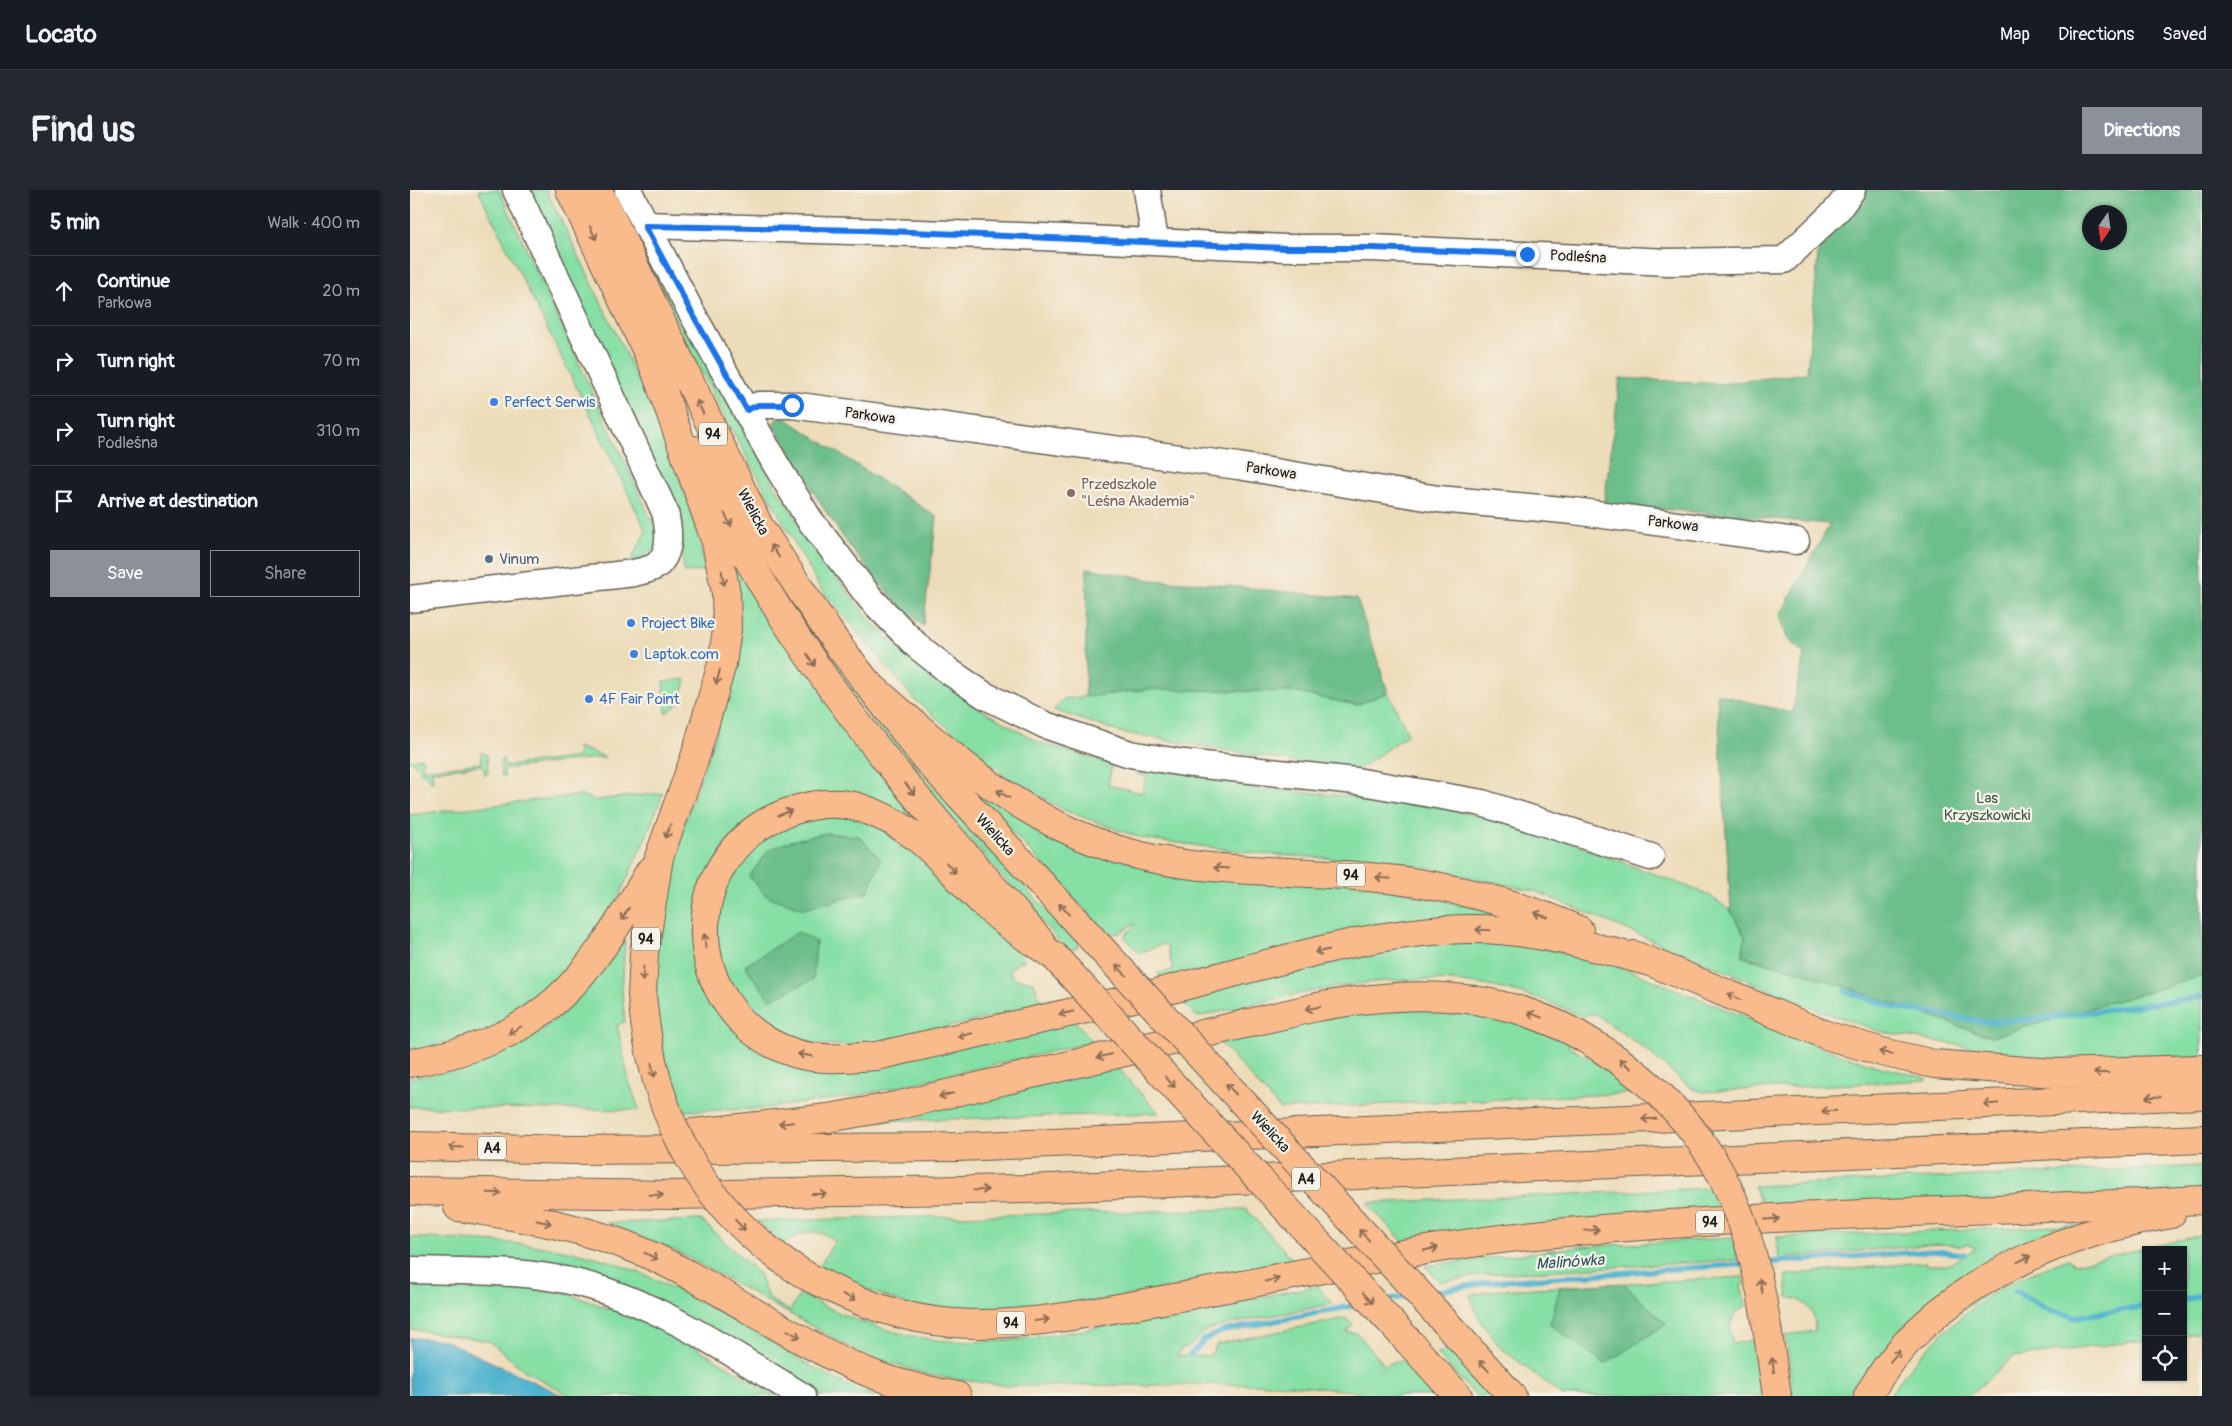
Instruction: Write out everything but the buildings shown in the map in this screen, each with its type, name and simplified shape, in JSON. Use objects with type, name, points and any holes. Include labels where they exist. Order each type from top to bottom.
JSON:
[{"type":"main road","name":"Wielicka","points":[[570,190],[722,510],[764,587],[856,723],[1054,956],[1458,1396]]},
{"type":"main road","name":"Wielicka","points":[[598,190],[759,526],[807,600],[864,680],[925,758],[1512,1396]]},
{"type":"main road","points":[[410,1063],[449,1056],[500,1038],[533,1020],[558,1000],[600,952],[659,857],[695,757],[722,664],[727,629],[726,593],[716,542],[654,366]]},
{"type":"main road","name":"94","points":[[864,680],[950,756],[989,786],[1045,820],[1097,843],[1182,865],[1405,880],[1458,890],[1502,902],[1557,921],[1826,1035],[1882,1052],[1934,1064],[2054,1073],[2202,1069]]},
{"type":"main road","points":[[1054,956],[1014,930],[981,901],[944,860],[915,835],[877,814],[843,804],[813,805],[786,812],[764,822],[745,837],[718,872],[709,895],[705,916],[706,953],[720,992],[734,1014],[772,1043],[795,1053],[846,1058],[877,1056],[1164,991],[1286,959],[1429,930],[1468,929],[1527,932],[1650,962]]},
{"type":"main road","name":"94","points":[[659,857],[644,953],[642,996],[656,1083],[675,1133],[703,1180],[743,1228],[763,1247],[805,1275],[857,1301],[895,1313],[951,1323],[1008,1324],[1092,1313],[1438,1248],[1532,1235],[1701,1222],[2202,1200]]},
{"type":"main road","points":[[574,1150],[640,1139],[828,1118],[896,1106],[1191,1036],[1361,999],[1415,994],[1483,1001],[1523,1010],[1579,1035],[1618,1058],[1658,1091],[1674,1107],[1705,1147],[1731,1194],[1748,1237],[1758,1270],[1777,1396]]},
{"type":"main road","name":"A4","points":[[410,1146],[574,1150],[862,1148],[1128,1141],[2202,1095]]},
{"type":"main road","name":"A4","points":[[410,1191],[673,1195],[1026,1189],[2202,1139]]},
{"type":"main road","points":[[410,1199],[556,1224],[606,1238],[646,1253],[802,1339],[866,1370],[917,1387],[958,1396]]},
{"type":"main road","points":[[1868,1396],[1893,1357],[1946,1306],[2010,1266],[2046,1249],[2092,1233],[2202,1208]]},
{"type":"street","points":[[410,599],[634,573],[655,567],[666,555],[669,528],[665,512],[516,190]]},
{"type":"street","points":[[628,190],[688,306],[775,463],[809,519],[871,599],[916,645],[950,672],[984,694],[1045,725],[1130,754],[1184,763],[1356,781],[1482,803],[1651,857]]},
{"type":"street","points":[[1147,190],[1155,241]]},
{"type":"street","name":"Podleśna","points":[[645,226],[864,230],[1286,248],[1445,251],[1668,262],[1784,260],[1838,210],[1852,190]]},
{"type":"street","name":"Parkowa","points":[[747,410],[758,405],[792,405],[1238,466],[1438,499],[1574,511],[1796,541]]},
{"type":"street","points":[[410,1270],[509,1272],[555,1278],[596,1288],[631,1300],[728,1350],[802,1396]]},
{"type":"green space","points":[[478,190],[499,190],[651,519],[659,519],[656,550],[629,564],[646,531],[593,420]]},
{"type":"green space","points":[[524,190],[546,190],[575,247],[671,454],[691,512],[705,571],[684,572],[681,528]]},
{"type":"green space","points":[[608,190],[617,190],[775,486],[832,572],[871,621],[919,667],[972,704],[1038,742],[1112,764],[1108,785],[1142,793],[1147,777],[1136,774],[1138,766],[1229,781],[1254,788],[1408,801],[1521,824],[1707,894],[1731,911],[1745,937],[1742,957],[1799,971],[1991,1037],[2202,976],[2202,1057],[2039,1059],[1882,1032],[1821,1011],[1535,891],[1404,863],[1262,854],[1141,838],[1066,811],[1006,777],[914,699],[819,586],[722,412]]},
{"type":"green space","name":"Las Krzyszkowicki","points":[[1864,190],[2202,190],[2202,976],[1991,1037],[1799,971],[1742,956],[1745,937],[1731,911],[1717,694],[1792,713],[1804,654],[1787,638],[1780,615],[1830,524],[1604,504],[1620,378],[1720,384],[1807,373],[1819,246]]},
{"type":"green space","points":[[780,415],[937,517],[923,626],[877,581],[839,532],[773,424]]},
{"type":"green space","points":[[758,550],[835,663],[885,729],[956,812],[1080,946],[1068,951],[902,759],[826,658]]},
{"type":"green space","points":[[731,557],[921,823],[764,810],[694,937],[787,1059],[1074,1020],[1093,1042],[862,1095],[758,1109],[682,1111],[676,1099],[651,1006],[650,986],[672,859],[716,734],[728,690]]},
{"type":"green space","points":[[1087,568],[1152,580],[1357,599],[1388,692],[1356,705],[1292,692],[1151,689],[1085,697]]},
{"type":"green space","points":[[686,679],[678,703],[666,713],[663,682]]},
{"type":"green space","points":[[1151,689],[1292,692],[1356,705],[1388,692],[1408,734],[1355,772],[1119,732],[1054,710],[1064,699]]},
{"type":"green space","points":[[577,747],[605,757],[504,769],[505,777],[501,775],[500,761],[503,758],[504,766],[578,757]]},
{"type":"green space","points":[[481,752],[487,755],[488,773],[485,776],[483,765],[432,771],[433,783],[410,760],[422,758],[423,770],[482,763]]},
{"type":"green space","points":[[965,782],[1038,828],[1409,893],[1514,916],[1162,979],[1157,974],[1173,970],[1167,946],[1163,944],[1139,953],[1124,936],[1135,925],[1133,924],[1120,933],[1108,934]]},
{"type":"green space","points":[[663,793],[646,837],[617,901],[585,956],[560,974],[529,1004],[496,1027],[410,1053],[410,815],[580,795],[595,800]]},
{"type":"green space","points":[[847,816],[890,831],[947,875],[1025,960],[1023,962],[1021,960],[1009,971],[1015,979],[1034,982],[1040,1002],[1054,999],[1058,1003],[859,1046],[816,1044],[798,1040],[780,1033],[751,1013],[726,978],[715,932],[726,882],[756,842],[797,820]]},
{"type":"green space","points":[[826,833],[859,836],[881,860],[868,892],[804,909],[766,896],[749,876],[769,850],[790,841]]},
{"type":"green space","points":[[798,932],[816,942],[813,979],[770,1000],[745,966]]},
{"type":"green space","points":[[625,940],[622,992],[625,1022],[617,1025],[629,1081],[639,1110],[410,1107],[410,1077],[445,1072],[477,1064],[507,1051],[534,1035],[560,1016],[583,993],[605,968]]},
{"type":"green space","points":[[1442,941],[1517,943],[1605,961],[1825,1049],[1876,1066],[1927,1078],[1927,1080],[1703,1092],[1691,1088],[1644,1048],[1594,1013],[1584,1017],[1533,997],[1484,985],[1437,980],[1391,981],[1345,986],[1298,994],[1197,1017],[1177,996],[1367,952]]},
{"type":"green space","points":[[1448,1008],[1503,1017],[1569,1041],[1569,1047],[1603,1067],[1636,1093],[1280,1109],[1217,1039],[1371,1010]]},
{"type":"green space","points":[[1114,1064],[1159,1113],[878,1121]]},
{"type":"green space","points":[[2202,1166],[2202,1191],[1764,1210],[1754,1186]]},
{"type":"green space","points":[[1711,1188],[1723,1212],[1404,1243],[1367,1203]]},
{"type":"green space","points":[[1246,1209],[1296,1263],[1105,1300],[990,1313],[907,1305],[817,1270],[835,1241],[823,1234],[809,1232],[796,1236],[784,1244],[757,1221]]},
{"type":"green space","points":[[701,1220],[759,1274],[766,1293],[772,1301],[790,1311],[800,1294],[828,1308],[872,1325],[902,1334],[942,1340],[966,1342],[1040,1337],[1317,1286],[1333,1304],[1228,1324],[1205,1331],[1187,1349],[1183,1347],[1177,1356],[1210,1356],[1217,1344],[1346,1318],[1353,1325],[1346,1332],[1357,1333],[1386,1367],[1389,1363],[1406,1360],[1439,1396],[1374,1396],[1351,1391],[1277,1384],[1009,1386],[933,1376],[880,1360],[855,1350],[678,1252],[607,1223]]},
{"type":"green space","points":[[2088,1225],[1867,1376],[1854,1396],[1793,1396],[1786,1335],[1815,1331],[1815,1324],[1812,1313],[1805,1304],[1788,1297],[1786,1275],[1926,1262],[1926,1265],[1948,1265],[1976,1249],[1967,1244],[1960,1246],[1940,1244],[1779,1258],[1777,1237]]},
{"type":"green space","points":[[2202,1235],[2202,1332],[2187,1334],[2187,1246],[2154,1246]]},
{"type":"green space","points":[[410,1237],[499,1242],[543,1247],[587,1255],[621,1265],[687,1295],[738,1322],[836,1380],[875,1396],[820,1396],[652,1300],[410,1261]]},
{"type":"green space","points":[[1732,1238],[1738,1260],[1490,1274],[1440,1282],[1425,1266],[1578,1247]]},
{"type":"green space","points":[[2142,1249],[2142,1341],[2013,1357],[1969,1396],[1890,1396],[1924,1351],[1983,1300],[1998,1290],[2032,1273],[2068,1259],[2075,1264]]},
{"type":"green space","points":[[1743,1277],[1745,1284],[1741,1285],[1746,1306],[1736,1313],[1731,1322],[1731,1338],[1733,1344],[1758,1339],[1767,1396],[1563,1396],[1500,1347],[1480,1320],[1470,1295],[1500,1290]]},
{"type":"green space","points":[[410,1280],[447,1280],[558,1290],[667,1330],[777,1396],[571,1396],[525,1371],[489,1341],[410,1329]]},
{"type":"green space","points":[[1623,1283],[1666,1324],[1605,1364],[1550,1324],[1560,1287]]},
{"type":"green space","points":[[1450,1350],[1493,1396],[1476,1396],[1436,1353]]},
{"type":"water","points":[[410,1338],[444,1340],[564,1396],[410,1396]]},
{"type":"waterway","points":[[1845,991],[1893,1007],[1986,1022],[2040,1019],[2202,997]]},
{"type":"waterway","name":"Malinówka","points":[[1762,1263],[1934,1251],[1964,1254]]},
{"type":"waterway","name":"Malinówka","points":[[1428,1293],[1490,1282],[1747,1264]]},
{"type":"waterway","name":"Malinówka","points":[[2015,1291],[2052,1311],[2075,1317],[2142,1307]]},
{"type":"waterway","name":"Malinówka","points":[[1381,1301],[1409,1296]]},
{"type":"waterway","name":"Malinówka","points":[[2187,1299],[2202,1296]]},
{"type":"waterway","name":"Malinówka","points":[[1190,1355],[1205,1339],[1223,1331],[1363,1304]]},
{"type":"place","name":"Perfect Serwis","points":[[494,402]]},
{"type":"place","name":"Przedszkole \"Leśna Akademia\"","points":[[1071,493]]},
{"type":"place","name":"Vinum","points":[[489,559]]},
{"type":"place","name":"Project Bike","points":[[631,623]]},
{"type":"place","name":"Laptok.com","points":[[634,654]]},
{"type":"place","name":"4F Fair Point","points":[[589,699]]},
{"type":"route","points":[[792,405],[758,405],[747,410],[645,226],[864,230],[1094,238],[1286,248],[1372,248],[1527,254]]}]
